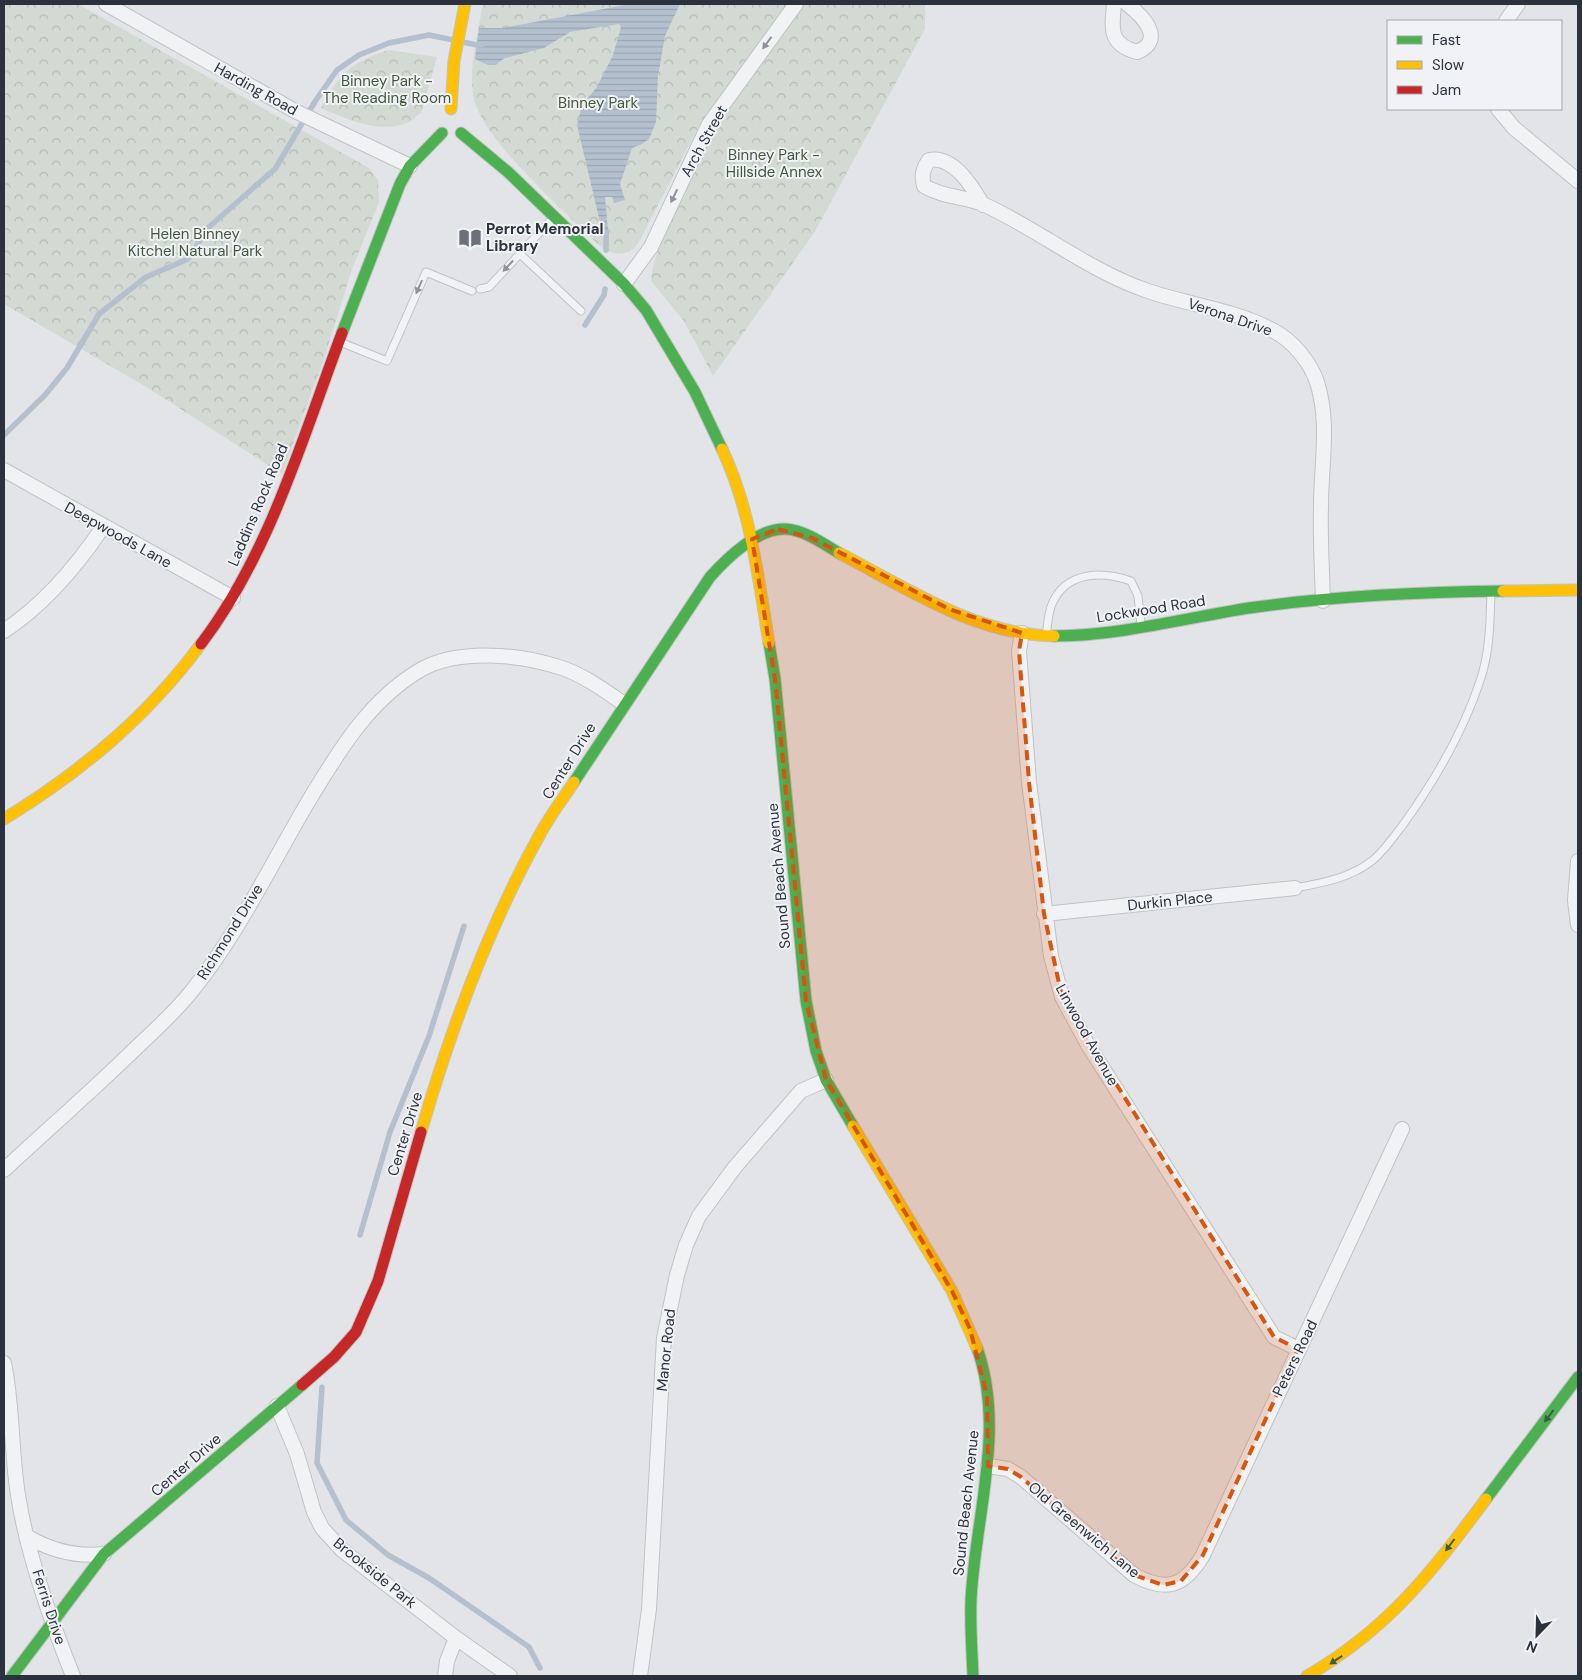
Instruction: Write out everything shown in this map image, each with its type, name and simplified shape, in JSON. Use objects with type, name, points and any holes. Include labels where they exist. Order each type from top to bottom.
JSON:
[{"type":"main road","points":[[443,120],[464,118],[461,133],[452,137],[443,120],[465,4]]},
{"type":"main road","name":"Laddins Rock Road","points":[[4,819],[62,782],[91,760],[136,720],[184,667],[233,598],[284,485],[400,184],[410,166],[443,120]]},
{"type":"main road","name":"Sound Beach Avenue","points":[[461,133],[508,172],[624,284],[656,324],[708,416],[740,492],[752,539],[775,680],[806,1001],[816,1051],[826,1080],[948,1284],[968,1324],[979,1354],[987,1396],[990,1430],[988,1466],[971,1600],[973,1676]]},
{"type":"main road","name":"Lockwood Road","points":[[752,539],[769,530],[787,529],[798,532],[931,602],[982,623],[1022,633],[1046,635],[1080,635],[1238,610],[1323,601],[1490,591],[1578,590]]},
{"type":"main road","name":"Center Drive","points":[[12,1676],[104,1554],[334,1356],[356,1332],[378,1281],[426,1114],[486,944],[540,834],[624,704],[710,577],[726,559],[752,539]]},
{"type":"main road","points":[[1307,1676],[1332,1663],[1373,1633],[1411,1596],[1578,1377]]},
{"type":"street","name":"Harding Road","points":[[106,4],[295,111],[410,166]]},
{"type":"street","name":"Arch Street","points":[[624,284],[651,247],[709,124],[796,4]]},
{"type":"street","points":[[1114,4],[1113,33],[1118,44],[1136,52],[1144,49],[1150,42],[1151,29],[1143,18],[1127,4]]},
{"type":"street","points":[[1507,20],[1518,4]]},
{"type":"street","points":[[1499,110],[1514,128],[1578,181]]},
{"type":"street","name":"Verona Drive","points":[[983,204],[1097,270],[1148,291],[1250,321],[1275,331],[1294,346],[1306,360],[1316,381],[1324,420],[1321,506],[1323,601]]},
{"type":"street","name":"Deepwoods Lane","points":[[4,470],[233,598]]},
{"type":"street","points":[[4,631],[27,616],[49,595],[84,555],[103,527]]},
{"type":"street","name":"Linwood Avenue","points":[[1022,633],[1019,651],[1044,914],[1055,977],[1062,997],[1088,1045],[1274,1336],[1298,1349]]},
{"type":"street","name":"Richmond Drive","points":[[4,1170],[117,1067],[191,992],[231,934],[342,744],[366,716],[402,682],[423,669],[446,660],[474,656],[506,656],[560,667],[592,682],[624,704]]},
{"type":"street","points":[[1578,862],[1575,900],[1578,925]]},
{"type":"street","name":"Durkin Place","points":[[1044,914],[1295,888]]},
{"type":"street","name":"Manor Road","points":[[640,1676],[645,1653],[650,1599],[664,1338],[673,1290],[686,1245],[699,1216],[735,1167],[801,1091],[826,1080]]},
{"type":"street","name":"Peters Road","points":[[1181,1581],[1194,1570],[1203,1555],[1402,1129]]},
{"type":"street","name":"Ferris Drive","points":[[4,1363],[16,1478],[28,1537],[52,1621],[73,1676]]},
{"type":"street","name":"Brookside Park","points":[[277,1406],[297,1454],[314,1512],[322,1528],[342,1550],[456,1638],[510,1676]]},
{"type":"street","name":"Old Greenwich Lane","points":[[988,1466],[1008,1469],[1021,1477],[1134,1575],[1148,1582],[1163,1586],[1181,1581]]},
{"type":"street","name":"Ferris Drive","points":[[28,1537],[42,1545],[63,1552],[86,1556],[104,1554]]},
{"type":"street","points":[[445,1676],[447,1661],[456,1638]]},
{"type":"lane","points":[[480,289],[489,287],[554,218]]},
{"type":"lane","points":[[520,254],[581,311]]},
{"type":"lane","points":[[339,342],[387,362],[426,272],[472,291]]},
{"type":"lane","points":[[1046,635],[1052,604],[1061,589],[1068,582],[1082,577],[1118,577],[1131,581],[1138,596],[1141,626]]},
{"type":"lane","points":[[1295,888],[1332,881],[1373,860],[1394,837],[1428,789],[1457,733],[1481,678],[1489,638],[1490,591]]},
{"type":"highlighted area","points":[[778,529],[812,538],[949,609],[1022,633],[1019,651],[1029,782],[1044,914],[1062,997],[1274,1337],[1298,1349],[1203,1555],[1181,1581],[1163,1585],[1134,1575],[1021,1477],[1008,1469],[988,1466],[987,1396],[970,1329],[952,1291],[826,1080],[806,1001],[775,679],[752,539]]},
{"type":"green space","name":"Helen Binney Kitchel Natural Park","points":[[4,4],[78,4],[369,168],[378,180],[379,202],[351,272],[325,356],[282,474],[143,385],[4,304]]},
{"type":"green space","name":"Binney Park","points":[[483,4],[790,4],[700,124],[640,240],[628,252],[614,253],[603,249],[528,176],[491,133],[479,113],[473,95],[472,72]]},
{"type":"green space","name":"Binney Park - Hillside Annex","points":[[803,4],[925,4],[925,29],[814,233],[713,376],[684,321],[651,281],[653,266],[660,245],[683,193],[713,136],[747,83]]},
{"type":"green space","name":"Binney Park - The Reading Room","points":[[388,50],[437,57],[421,113],[409,122],[387,127],[352,121],[321,108],[334,86],[347,71],[364,60]]},
{"type":"water","points":[[630,4],[680,4],[665,36],[658,76],[656,122],[649,139],[632,148],[620,184],[625,200],[614,203],[612,197],[605,197],[609,240],[603,235],[577,125],[582,105],[597,87],[613,55],[621,27],[619,24],[570,32],[544,48],[505,58],[495,65],[488,65],[475,59],[479,28],[502,28]]},
{"type":"waterway","points":[[4,435],[45,395],[67,368],[99,314],[146,277],[188,259],[209,227],[275,169],[316,100],[337,70],[359,55],[389,43],[429,35],[477,45],[483,44]]},
{"type":"waterway","points":[[606,232],[606,250]]},
{"type":"waterway","points":[[585,325],[604,295],[605,289]]},
{"type":"waterway","points":[[360,1235],[390,1132],[429,1036],[464,926]]},
{"type":"waterway","points":[[322,1387],[317,1463],[346,1520],[388,1555],[429,1578],[529,1647],[540,1668]]},
{"type":"traffic: fast","points":[[342,333],[400,184],[410,166],[442,133]]},
{"type":"traffic: fast","points":[[461,133],[508,172],[624,284],[646,310],[695,392],[722,449]]},
{"type":"traffic: fast","points":[[574,782],[710,577],[734,553],[765,533],[786,529],[807,535],[839,553]]},
{"type":"traffic: fast","points":[[1054,636],[1127,630],[1249,608],[1312,600],[1439,592],[1503,591]]},
{"type":"traffic: fast","points":[[769,643],[775,679],[806,1001],[816,1051],[826,1080],[853,1126]]},
{"type":"traffic: fast","points":[[973,1676],[971,1600],[989,1441],[989,1410],[985,1379],[977,1348]]},
{"type":"traffic: fast","points":[[1486,1499],[1578,1377]]},
{"type":"traffic: fast","points":[[12,1676],[104,1554],[302,1385]]},
{"type":"traffic: slow","points":[[451,109],[454,61],[465,4]]},
{"type":"traffic: slow","points":[[722,449],[732,472],[747,520],[769,643]]},
{"type":"traffic: slow","points":[[839,553],[916,594],[969,619],[1025,634],[1054,636]]},
{"type":"traffic: slow","points":[[1503,591],[1578,590]]},
{"type":"traffic: slow","points":[[4,819],[60,782],[111,741],[158,696],[201,644]]},
{"type":"traffic: slow","points":[[421,1132],[444,1056],[487,943],[520,871],[551,815],[574,782]]},
{"type":"traffic: slow","points":[[853,1126],[952,1291],[977,1348]]},
{"type":"traffic: slow","points":[[1307,1676],[1336,1658],[1385,1619],[1427,1575],[1486,1499]]},
{"type":"traffic: jam","points":[[201,644],[247,572],[265,534],[298,454],[342,333]]},
{"type":"traffic: jam","points":[[302,1385],[334,1357],[356,1332],[378,1281],[421,1132]]},
{"type":"place","name":"Perrot Memorial Library","points":[[470,238]]}]
